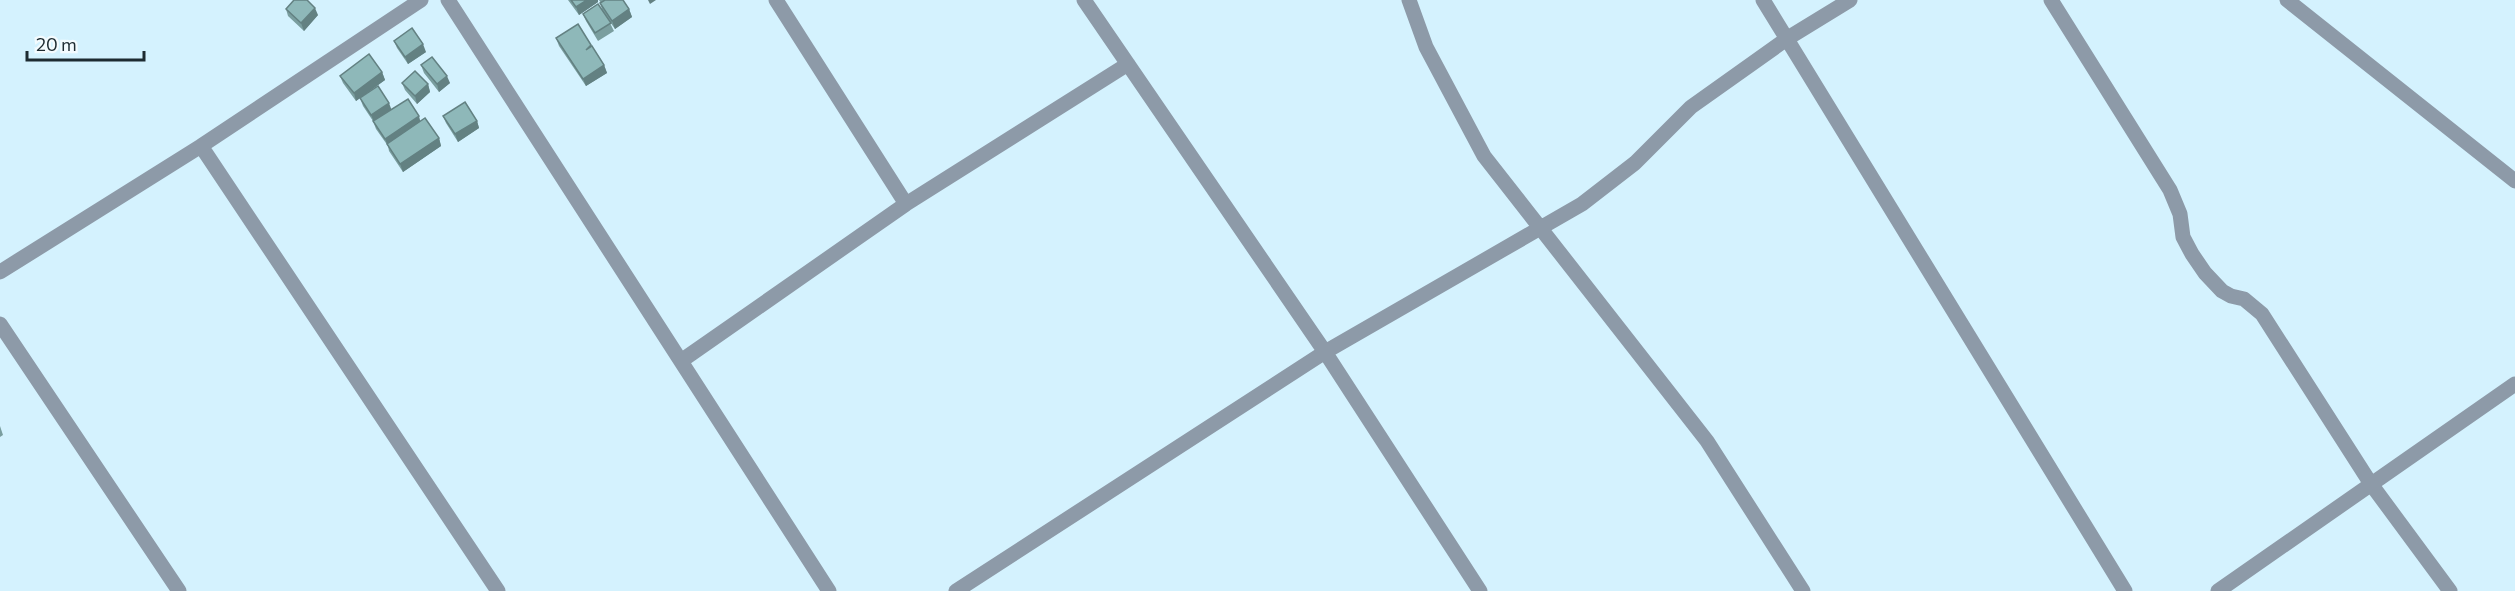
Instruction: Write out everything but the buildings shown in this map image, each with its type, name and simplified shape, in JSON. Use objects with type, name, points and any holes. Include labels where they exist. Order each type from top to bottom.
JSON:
[{"type":"street","points":[[0,272],[201,146],[421,0]]},
{"type":"street","points":[[448,0],[829,591]]},
{"type":"street","points":[[776,0],[906,204]]},
{"type":"street","points":[[1084,0],[1324,352],[1480,591]]},
{"type":"street","points":[[1409,0],[1426,47],[1484,156],[1707,441],[1803,591]]},
{"type":"street","points":[[1763,0],[2125,591]]},
{"type":"street","points":[[956,591],[1324,352],[1582,204],[1635,163],[1691,107],[1788,38],[1850,0]]},
{"type":"street","points":[[2051,0],[2170,190],[2180,214],[2183,237],[2192,254],[2222,291],[2244,299],[2262,314],[2371,484],[2450,591]]},
{"type":"street","points":[[2288,0],[2308,6],[2515,181]]},
{"type":"street","points":[[681,361],[906,204],[1128,64]]},
{"type":"street","points":[[201,146],[498,591]]},
{"type":"street","points":[[0,324],[179,591]]},
{"type":"street","points":[[2218,591],[2515,384]]}]
